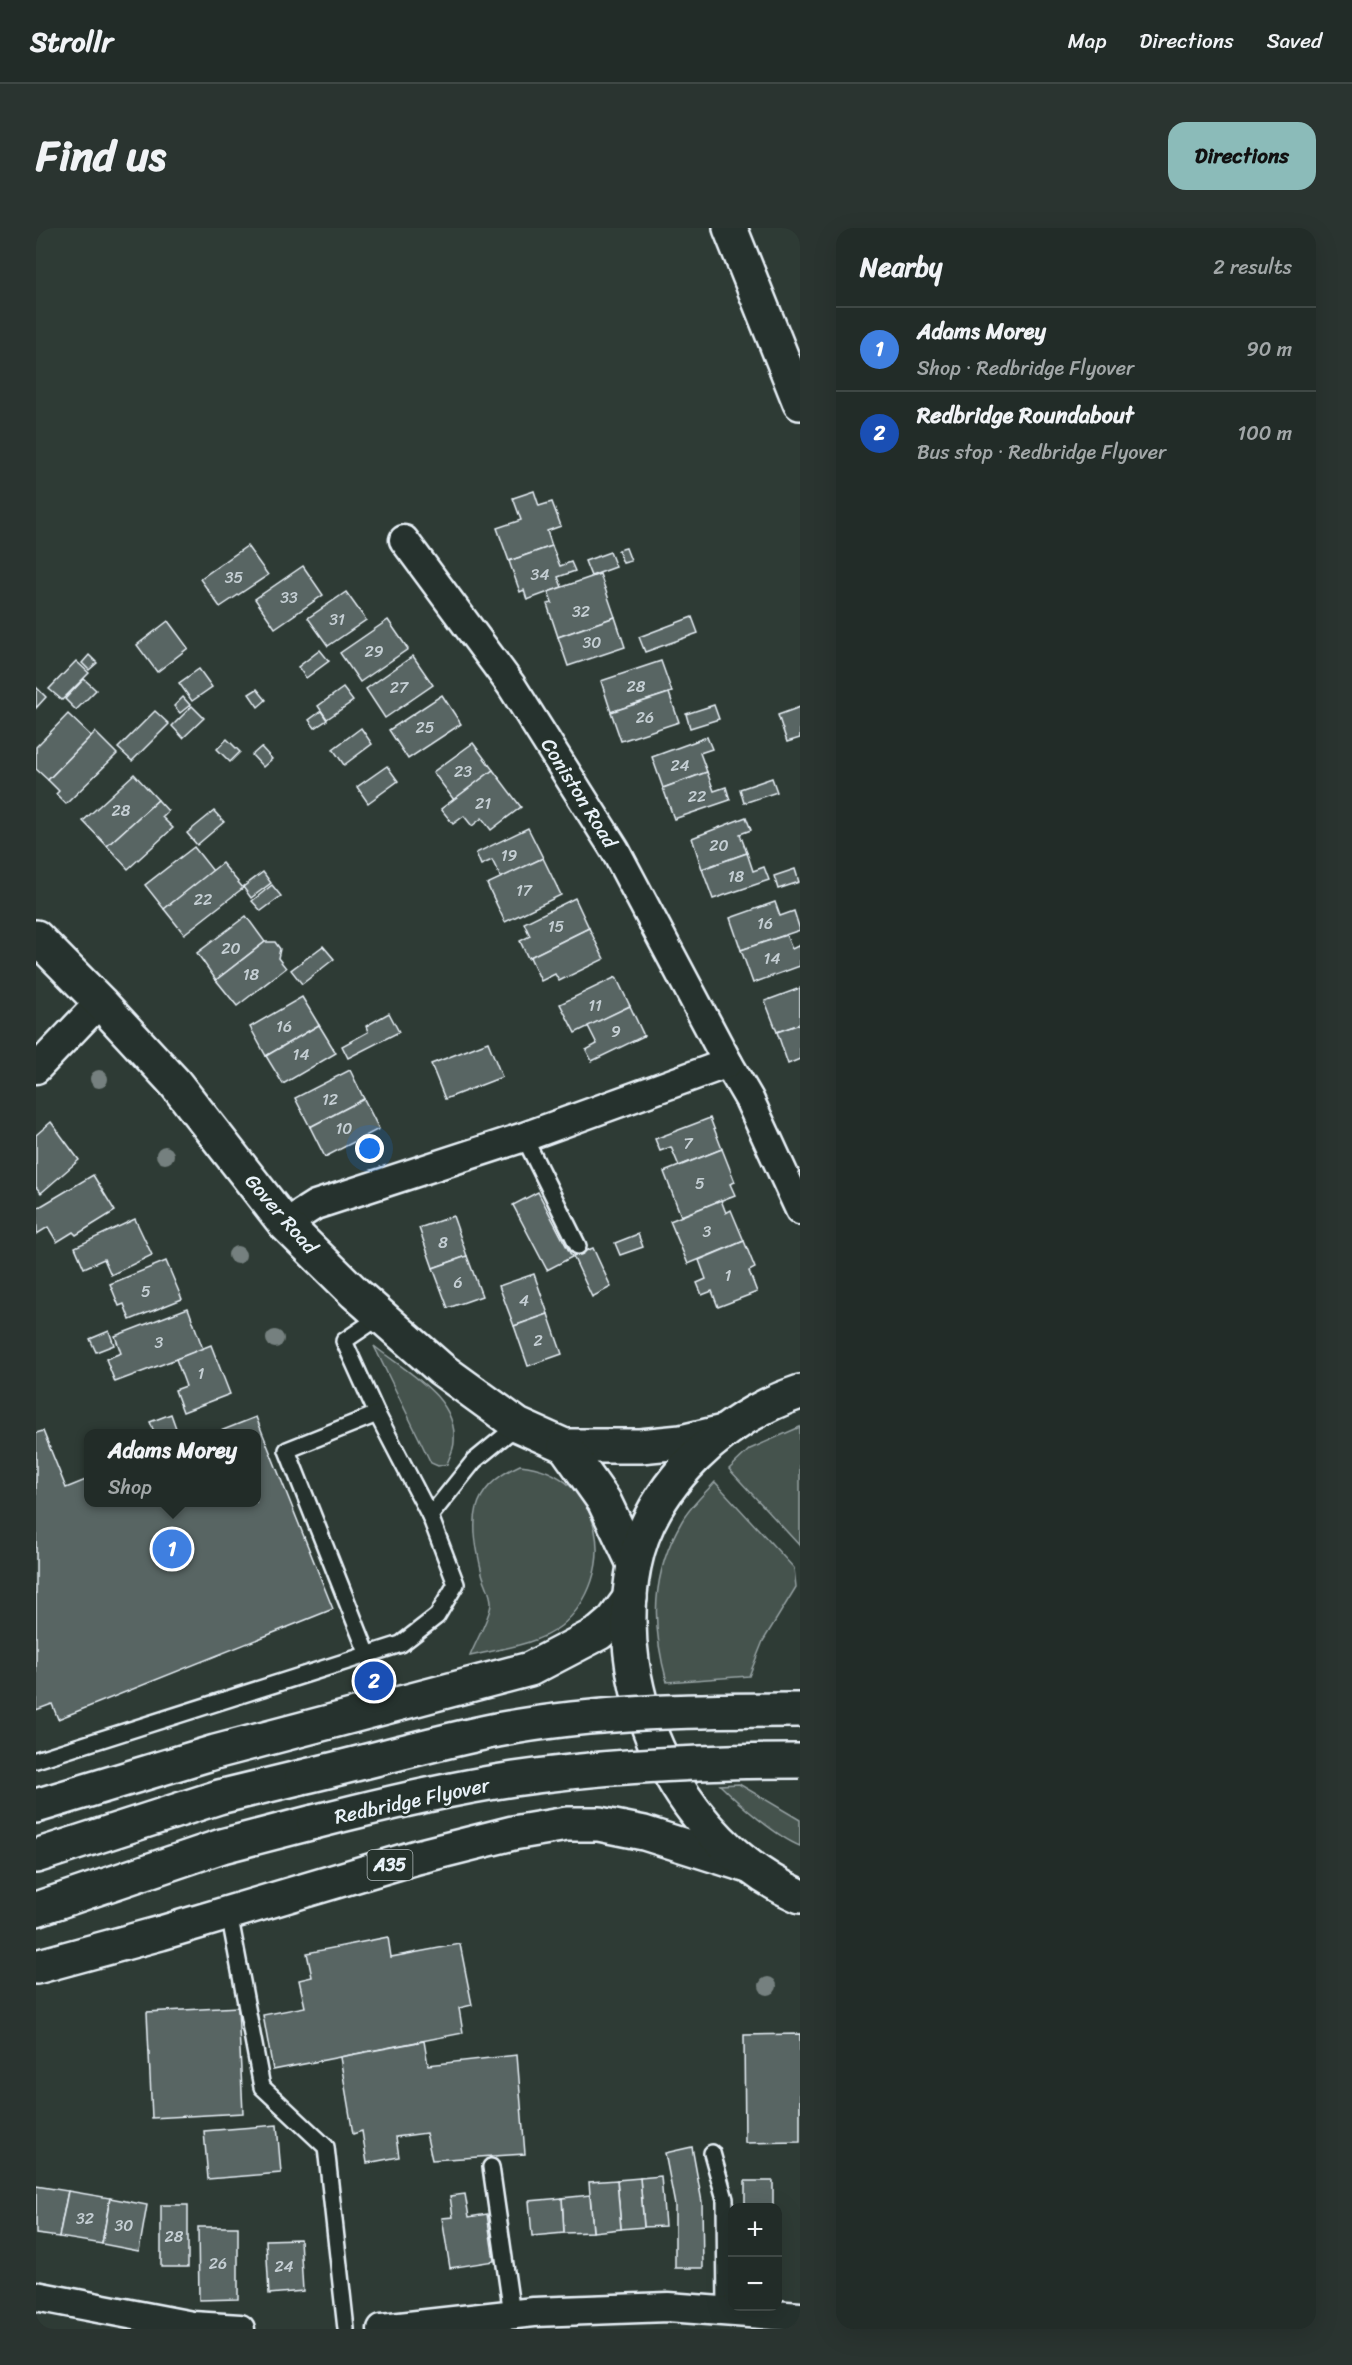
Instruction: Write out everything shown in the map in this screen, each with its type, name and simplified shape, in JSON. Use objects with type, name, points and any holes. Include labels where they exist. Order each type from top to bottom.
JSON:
[{"type":"main road","points":[[730,228],[800,403]]},
{"type":"main road","name":"Gover Road","points":[[36,938],[100,1002],[175,1083],[285,1224],[381,1316],[441,1369],[518,1425],[565,1446],[640,1446],[681,1442],[723,1432]]},
{"type":"main road","points":[[800,1392],[767,1407],[723,1432],[694,1457],[656,1509],[634,1564],[630,1598],[635,1679],[648,1724],[661,1757],[681,1793],[714,1834],[748,1866],[800,1896]]},
{"type":"main road","points":[[565,1446],[604,1501],[634,1564]]},
{"type":"main road","points":[[36,1806],[215,1752],[530,1669],[598,1633],[613,1621],[630,1598]]},
{"type":"main road","points":[[36,1856],[219,1797],[497,1730],[602,1716],[706,1710],[800,1710]]},
{"type":"main road","name":"Redbridge Flyover","points":[[36,1909],[222,1846],[378,1805],[515,1779],[706,1761],[800,1761]]},
{"type":"main road","name":"A35","points":[[36,1967],[417,1857],[513,1833],[567,1824],[599,1824],[644,1833],[748,1866]]},
{"type":"street","name":"Coniston Road","points":[[404,540],[511,685],[615,850],[749,1099],[800,1210]]},
{"type":"street","points":[[36,1069],[100,1002]]},
{"type":"street","points":[[285,1224],[315,1205],[524,1137],[728,1063]]},
{"type":"street","points":[[36,2296],[192,2326],[240,2329]]},
{"type":"street","points":[[382,2329],[513,2314],[668,2307],[800,2317]]},
{"type":"lane","points":[[524,1137],[578,1246]]},
{"type":"lane","points":[[36,1760],[401,1644],[437,1616],[456,1584],[430,1516],[377,1414],[344,1341],[381,1316]]},
{"type":"lane","points":[[368,1655],[286,1450],[377,1414]]},
{"type":"lane","points":[[430,1516],[474,1461],[518,1425]]},
{"type":"lane","points":[[229,1913],[262,2087],[326,2147],[346,2329]]},
{"type":"lane","points":[[712,2153],[725,2199],[726,2312]]},
{"type":"lane","points":[[491,2167],[513,2314]]},
{"type":"shaded area","points":[[374,1346],[427,1386],[448,1412],[453,1426],[454,1442],[447,1464],[438,1466],[431,1463]]},
{"type":"shaded area","points":[[800,1427],[800,1546],[729,1469],[750,1449]]},
{"type":"shaded area","points":[[520,1465],[549,1472],[571,1486],[586,1506],[595,1530],[597,1555],[592,1581],[580,1605],[561,1626],[541,1638],[517,1646],[470,1656],[491,1604],[475,1538],[477,1509],[490,1485],[503,1474]]},
{"type":"shaded area","points":[[715,1482],[794,1568],[796,1587],[763,1641],[749,1676],[667,1682],[658,1640],[659,1580],[664,1560],[682,1521]]},
{"type":"shaded area","points":[[739,1784],[800,1820],[800,1846],[769,1827],[720,1785]]},
{"type":"building","points":[[534,491],[539,506],[552,502],[561,526],[547,531],[552,546],[509,561],[497,528],[521,520],[513,498]]},
{"type":"building","points":[[247,546],[268,575],[220,607],[200,579]]},
{"type":"building","points":[[552,546],[560,566],[571,562],[575,571],[558,577],[562,587],[527,600],[524,590],[520,592],[509,561]]},
{"type":"building","points":[[626,548],[631,561],[623,563],[618,550]]},
{"type":"building","points":[[610,552],[616,567],[591,576],[585,561]]},
{"type":"building","points":[[303,566],[323,595],[275,628],[255,599]]},
{"type":"building","points":[[600,574],[615,617],[558,637],[547,604],[552,603],[548,592]]},
{"type":"building","points":[[346,592],[366,620],[328,646],[308,618]]},
{"type":"building","points":[[615,617],[625,647],[568,666],[558,637]]},
{"type":"building","points":[[692,617],[698,633],[645,652],[639,637]]},
{"type":"building","points":[[388,620],[408,649],[360,682],[340,653]]},
{"type":"building","points":[[168,621],[188,648],[157,672],[137,645]]},
{"type":"building","points":[[320,650],[329,661],[306,678],[298,667]]},
{"type":"building","points":[[89,655],[97,663],[89,670],[82,663]]},
{"type":"building","points":[[413,656],[433,685],[385,718],[366,689]]},
{"type":"building","points":[[76,661],[89,673],[62,700],[49,689]]},
{"type":"building","points":[[661,661],[672,692],[611,712],[601,681]]},
{"type":"building","points":[[199,669],[212,687],[192,701],[179,683]]},
{"type":"building","points":[[84,679],[96,690],[76,710],[65,699]]},
{"type":"building","points":[[36,687],[46,697],[36,708]]},
{"type":"building","points":[[343,688],[353,701],[327,719],[318,706]]},
{"type":"building","points":[[257,689],[266,700],[258,707],[249,694]]},
{"type":"building","points":[[669,693],[679,722],[621,741],[611,712]]},
{"type":"building","points":[[442,695],[461,724],[408,759],[389,730]]},
{"type":"building","points":[[183,697],[190,705],[180,713],[174,706]]},
{"type":"building","points":[[714,705],[719,719],[690,728],[686,714]]},
{"type":"building","points":[[192,706],[204,718],[183,738],[172,726]]},
{"type":"building","points":[[800,707],[800,738],[787,742],[778,715]]},
{"type":"building","points":[[155,711],[169,724],[132,761],[118,748]]},
{"type":"building","points":[[321,711],[327,720],[315,728],[309,720]]},
{"type":"building","points":[[68,714],[91,736],[48,780],[36,769],[36,747]]},
{"type":"building","points":[[361,728],[372,744],[344,765],[333,749]]},
{"type":"building","points":[[95,732],[117,754],[66,804],[56,794],[59,791],[48,780]]},
{"type":"building","points":[[707,737],[712,749],[700,753],[707,772],[663,788],[652,757]]},
{"type":"building","points":[[227,739],[240,752],[230,762],[217,749]]},
{"type":"building","points":[[473,743],[493,770],[454,800],[433,772]]},
{"type":"building","points":[[261,747],[272,759],[263,767],[252,755]]},
{"type":"building","points":[[387,766],[398,781],[368,803],[357,787]]},
{"type":"building","points":[[493,770],[521,807],[491,830],[482,818],[472,826],[464,816],[453,824],[441,809]]},
{"type":"building","points":[[707,772],[714,791],[726,787],[730,800],[674,819],[663,788]]},
{"type":"building","points":[[134,774],[158,800],[107,846],[83,821]]},
{"type":"building","points":[[772,778],[777,792],[744,803],[740,789]]},
{"type":"building","points":[[158,800],[168,811],[162,817],[173,828],[128,869],[107,846]]},
{"type":"building","points":[[214,811],[224,822],[197,845],[187,833]]},
{"type":"building","points":[[746,817],[751,830],[740,834],[747,853],[702,869],[692,838]]},
{"type":"building","points":[[528,828],[543,858],[501,878],[492,860],[481,865],[476,853]]},
{"type":"building","points":[[194,847],[213,871],[164,909],[145,885]]},
{"type":"building","points":[[747,853],[753,871],[764,867],[769,880],[713,899],[702,869]]},
{"type":"building","points":[[543,858],[561,895],[505,922],[487,884]]},
{"type":"building","points":[[222,863],[243,888],[184,934],[164,909]]},
{"type":"building","points":[[795,869],[799,882],[778,889],[774,876]]},
{"type":"building","points":[[263,872],[271,883],[251,898],[243,887]]},
{"type":"building","points":[[272,885],[281,896],[261,911],[252,901]]},
{"type":"building","points":[[575,898],[589,928],[528,958],[520,941],[530,936],[524,923]]},
{"type":"building","points":[[775,902],[780,916],[794,911],[800,930],[741,950],[730,918]]},
{"type":"building","points":[[246,916],[265,942],[216,980],[197,953]]},
{"type":"building","points":[[589,928],[604,959],[559,981],[555,974],[541,981],[530,957]]},
{"type":"building","points":[[786,935],[792,949],[800,945],[800,966],[753,983],[741,950]]},
{"type":"building","points":[[265,942],[275,942],[280,949],[278,958],[286,968],[237,1006],[216,980]]},
{"type":"building","points":[[323,946],[334,959],[302,984],[291,970]]},
{"type":"building","points":[[616,977],[630,1006],[575,1033],[560,1004]]},
{"type":"building","points":[[800,988],[800,1024],[777,1032],[765,1001]]},
{"type":"building","points":[[302,997],[319,1025],[266,1056],[250,1027]]},
{"type":"building","points":[[630,1006],[644,1036],[592,1061],[586,1050],[597,1044],[588,1026]]},
{"type":"building","points":[[389,1013],[399,1032],[348,1058],[342,1046],[368,1032],[366,1026]]},
{"type":"building","points":[[800,1024],[800,1059],[788,1064],[777,1032]]},
{"type":"building","points":[[319,1025],[336,1053],[283,1084],[266,1056]]},
{"type":"building","points":[[488,1042],[502,1077],[445,1099],[431,1064]]},
{"type":"building","points":[[350,1070],[364,1099],[310,1127],[295,1098]]},
{"type":"building","points":[[364,1099],[379,1129],[325,1157],[310,1127]]},
{"type":"building","points":[[710,1118],[722,1149],[679,1166],[671,1147],[660,1151],[655,1139]]},
{"type":"building","points":[[51,1122],[79,1160],[41,1193],[36,1187],[36,1135]]},
{"type":"building","points":[[722,1149],[735,1182],[730,1184],[735,1195],[681,1216],[664,1172]]},
{"type":"building","points":[[93,1175],[115,1211],[76,1235],[73,1232],[57,1242],[48,1227],[37,1234],[36,1209]]},
{"type":"building","points":[[538,1192],[572,1257],[547,1270],[513,1205]]},
{"type":"building","points":[[721,1200],[726,1213],[731,1210],[744,1241],[688,1264],[670,1221]]},
{"type":"building","points":[[453,1216],[467,1256],[433,1268],[419,1228]]},
{"type":"building","points":[[135,1219],[152,1255],[111,1275],[104,1259],[84,1268],[75,1247]]},
{"type":"building","points":[[638,1234],[643,1247],[620,1255],[615,1243]]},
{"type":"building","points":[[744,1241],[755,1268],[749,1271],[757,1292],[718,1307],[712,1291],[702,1295],[697,1283],[706,1279],[699,1260]]},
{"type":"building","points":[[593,1248],[611,1287],[592,1297],[573,1256]]},
{"type":"building","points":[[467,1256],[482,1296],[448,1308],[433,1268]]},
{"type":"building","points":[[166,1261],[182,1299],[130,1320],[124,1304],[119,1306],[110,1284]]},
{"type":"building","points":[[534,1274],[548,1314],[514,1326],[499,1286]]},
{"type":"building","points":[[188,1308],[203,1349],[115,1382],[106,1359],[121,1353],[115,1336]]},
{"type":"building","points":[[548,1314],[562,1354],[528,1366],[514,1326]]},
{"type":"building","points":[[109,1331],[114,1345],[96,1352],[90,1339]]},
{"type":"building","points":[[211,1345],[230,1394],[183,1412],[175,1390],[186,1386],[176,1359]]},
{"type":"building","points":[[171,1414],[176,1429],[153,1429],[150,1422]]},
{"type":"building","points":[[256,1417],[261,1429],[226,1429]]},
{"type":"building","points":[[261,1429],[333,1609],[58,1719],[52,1704],[36,1710],[36,1433],[43,1431],[66,1488],[84,1481],[84,1507],[261,1507]]},
{"type":"building","points":[[388,1937],[391,1957],[460,1944],[472,2005],[459,2008],[463,2033],[273,2070],[263,2015],[305,2007],[299,1980],[312,1977],[307,1953]]},
{"type":"building","points":[[238,2007],[243,2113],[152,2118],[147,2012]]},
{"type":"building","points":[[800,2034],[800,2142],[745,2143],[744,2035]]},
{"type":"building","points":[[424,2041],[428,2065],[517,2055],[525,2154],[432,2160],[426,2133],[396,2137],[399,2157],[367,2163],[362,2131],[353,2134],[340,2057]]},
{"type":"building","points":[[277,2125],[281,2173],[208,2179],[204,2131]]},
{"type":"building","points":[[692,2147],[702,2202],[703,2268],[675,2268],[675,2205],[665,2153]]},
{"type":"building","points":[[661,2176],[665,2226],[644,2227],[640,2178]]},
{"type":"building","points":[[640,2178],[644,2227],[621,2229],[617,2180]]},
{"type":"building","points":[[617,2180],[621,2229],[593,2232],[589,2182]]},
{"type":"building","points":[[745,2181],[773,2181],[773,2203],[745,2203]]},
{"type":"building","points":[[36,2186],[68,2191],[59,2237],[36,2234]]},
{"type":"building","points":[[68,2191],[110,2198],[102,2244],[59,2237]]},
{"type":"building","points":[[465,2194],[469,2217],[487,2214],[494,2261],[450,2268],[442,2218],[453,2217],[450,2196]]},
{"type":"building","points":[[590,2195],[593,2232],[564,2233],[562,2198]]},
{"type":"building","points":[[110,2198],[147,2205],[139,2251],[102,2244]]},
{"type":"building","points":[[562,2198],[564,2233],[532,2236],[529,2201]]},
{"type":"building","points":[[161,2205],[188,2205],[188,2267],[161,2267]]},
{"type":"building","points":[[198,2227],[238,2227],[238,2299],[199,2300]]},
{"type":"building","points":[[300,2239],[303,2291],[269,2294],[266,2240]]},
{"type":"place","name":"Adams Morey","points":[[172,1549]]},
{"type":"place","name":"Redbridge Roundabout","points":[[374,1681]]}]
